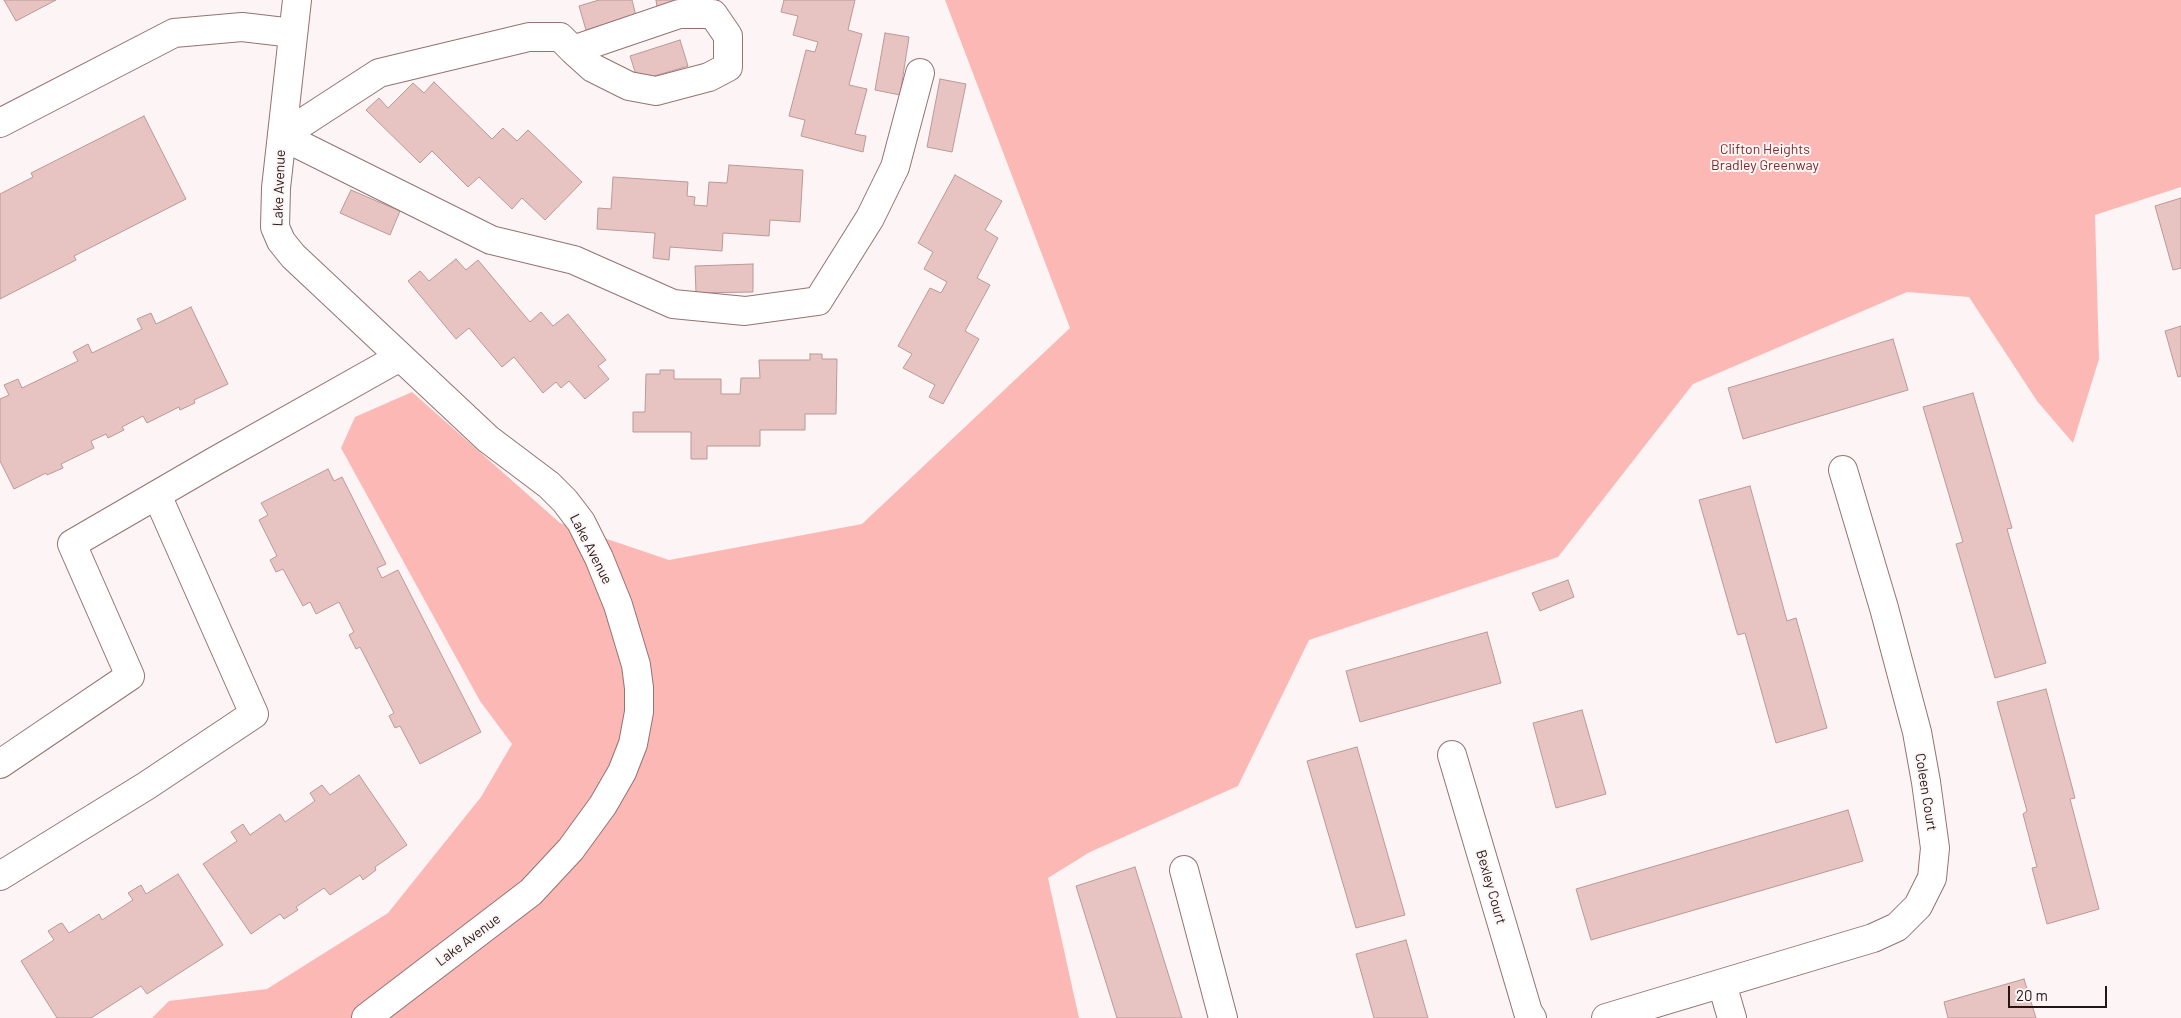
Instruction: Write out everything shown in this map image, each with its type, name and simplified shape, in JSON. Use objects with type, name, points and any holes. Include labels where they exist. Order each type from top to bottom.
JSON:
[{"type":"street","name":"Lake Avenue","points":[[297,0],[276,188],[275,227],[281,241],[293,256],[488,439],[549,485],[565,501],[581,522],[599,558],[618,605],[636,665],[639,688],[639,712],[633,744],[622,772],[603,805],[571,849],[531,892],[366,1018]]},
{"type":"street","points":[[282,136],[379,73],[529,37],[560,37],[573,50],[593,68],[629,86],[656,91],[709,76],[728,67],[728,36],[713,14],[679,14],[573,50]]},
{"type":"street","points":[[0,123],[174,32],[242,27],[293,33]]},
{"type":"street","points":[[282,136],[490,240],[574,260],[673,304],[744,311],[818,301],[870,218],[895,167],[920,74]]},
{"type":"street","points":[[0,764],[130,676],[72,544],[400,357]]},
{"type":"street","name":"Coleen Court","points":[[1722,984],[1873,938],[1897,927],[1918,906],[1932,878],[1935,848],[1917,732],[1884,608],[1842,470]]},
{"type":"street","points":[[0,876],[146,786],[254,714],[157,495]]},
{"type":"street","name":"Bexley Court","points":[[1452,755],[1528,1012],[1532,1018]]},
{"type":"street","points":[[1184,870],[1223,1018]]},
{"type":"street","points":[[1606,1018],[1722,984],[1732,1018]]},
{"type":"green space","name":"Clifton Heights Bradley Greenway","points":[[945,0],[2181,0],[2181,187],[2095,215],[2099,359],[2073,443],[2037,401],[1969,297],[1907,292],[1693,384],[1558,557],[1309,640],[1238,786],[1090,852],[1048,878],[1079,1018],[152,1018],[169,1001],[267,989],[388,913],[481,797],[512,744],[480,701],[341,448],[355,417],[412,392],[560,523],[669,560],[862,524],[1070,328]]},
{"type":"building","points":[[4,0],[56,0],[16,21]]},
{"type":"building","points":[[599,0],[632,0],[636,16],[586,30],[579,6]]},
{"type":"building","points":[[656,0],[682,0],[657,7]]},
{"type":"building","points":[[784,0],[855,0],[848,30],[862,34],[849,85],[867,89],[855,134],[866,136],[863,152],[801,136],[805,120],[789,116],[806,50],[815,52],[818,42],[793,35],[798,16],[781,12]]},
{"type":"building","points":[[885,33],[909,37],[900,95],[875,90]]},
{"type":"building","points":[[680,40],[688,66],[638,81],[630,56]]},
{"type":"building","points":[[940,79],[966,84],[952,152],[927,147]]},
{"type":"building","points":[[434,82],[492,139],[503,128],[517,141],[528,130],[582,182],[545,220],[522,198],[512,209],[479,177],[468,187],[432,151],[420,163],[366,110],[379,98],[388,108],[413,83],[424,93]]},
{"type":"building","points":[[144,116],[186,199],[74,256],[76,260],[0,299],[0,194],[33,177],[31,173]]},
{"type":"building","points":[[729,165],[803,170],[800,222],[770,220],[769,236],[723,233],[722,251],[670,247],[669,260],[653,258],[655,233],[597,229],[598,208],[611,209],[613,177],[688,182],[687,196],[695,197],[694,205],[707,206],[709,182],[727,183]]},
{"type":"building","points":[[955,175],[1002,201],[985,230],[998,238],[977,278],[990,285],[965,331],[979,339],[943,404],[929,397],[935,385],[903,368],[912,354],[898,346],[930,288],[941,293],[947,282],[924,269],[933,252],[918,243]]},
{"type":"building","points":[[351,190],[400,211],[390,235],[340,213]]},
{"type":"building","points":[[2181,198],[2181,268],[2173,270],[2155,206]]},
{"type":"building","points":[[456,259],[466,270],[478,260],[530,322],[541,312],[553,326],[568,314],[606,360],[598,366],[609,379],[585,399],[569,381],[561,388],[556,382],[543,393],[514,357],[502,367],[469,328],[456,339],[408,281],[420,271],[429,281]]},
{"type":"building","points":[[753,264],[753,292],[696,293],[695,266]]},
{"type":"building","points":[[191,307],[228,384],[194,400],[195,403],[180,410],[179,407],[147,423],[143,416],[122,427],[124,430],[108,438],[106,434],[91,441],[94,448],[61,464],[63,468],[47,475],[46,473],[14,489],[0,461],[0,399],[9,395],[4,385],[18,379],[22,388],[78,361],[73,352],[88,344],[92,353],[142,329],[137,319],[151,313],[156,324]]},
{"type":"building","points":[[2181,326],[2181,376],[2178,377],[2165,331]]},
{"type":"building","points":[[1893,339],[1908,390],[1743,439],[1728,388]]},
{"type":"building","points":[[810,354],[822,354],[822,359],[837,359],[836,414],[805,414],[805,430],[760,430],[760,446],[707,446],[707,459],[691,459],[691,432],[633,432],[633,412],[645,412],[646,374],[660,374],[660,370],[674,370],[674,379],[721,379],[721,394],[740,394],[741,378],[760,378],[759,360],[810,360]]},
{"type":"building","points":[[1973,393],[2012,528],[2007,529],[2046,663],[1995,678],[1956,544],[1963,542],[1923,407]]},
{"type":"building","points":[[328,469],[334,481],[342,477],[386,564],[377,568],[382,578],[398,570],[481,732],[420,764],[400,726],[395,728],[389,716],[394,713],[360,647],[356,649],[349,635],[354,632],[339,602],[316,614],[310,602],[303,606],[283,569],[276,572],[270,560],[277,556],[259,520],[268,515],[261,503]]},
{"type":"building","points":[[1750,486],[1787,621],[1796,618],[1827,728],[1776,743],[1745,633],[1738,635],[1737,633],[1699,500]]},
{"type":"building","points":[[1568,580],[1574,597],[1540,611],[1532,593]]},
{"type":"building","points":[[1487,632],[1501,683],[1360,722],[1346,671]]},
{"type":"building","points":[[2046,689],[2075,798],[2070,799],[2099,909],[2047,924],[2032,868],[2037,867],[2023,814],[2027,811],[1997,702]]},
{"type":"building","points":[[1582,710],[1606,794],[1556,808],[1533,723]]},
{"type":"building","points":[[1357,747],[1405,915],[1356,928],[1307,761]]},
{"type":"building","points":[[359,775],[407,845],[375,867],[376,870],[363,880],[360,875],[330,895],[324,888],[296,907],[298,910],[284,919],[280,914],[251,934],[203,864],[237,841],[231,832],[243,824],[250,835],[280,814],[285,822],[315,801],[310,793],[322,785],[330,795]]},
{"type":"building","points":[[1848,810],[1863,861],[1591,940],[1576,889]]},
{"type":"building","points":[[1135,867],[1182,1018],[1117,1018],[1076,886]]},
{"type":"building","points":[[178,874],[223,945],[147,994],[141,986],[91,1018],[57,1018],[21,961],[54,940],[48,931],[59,924],[62,923],[69,933],[99,914],[102,920],[133,900],[128,893],[141,885],[146,894]]},
{"type":"building","points":[[1406,940],[1428,1018],[1374,1018],[1356,954]]},
{"type":"building","points":[[2024,979],[2036,1018],[1948,1018],[1944,1002]]}]
